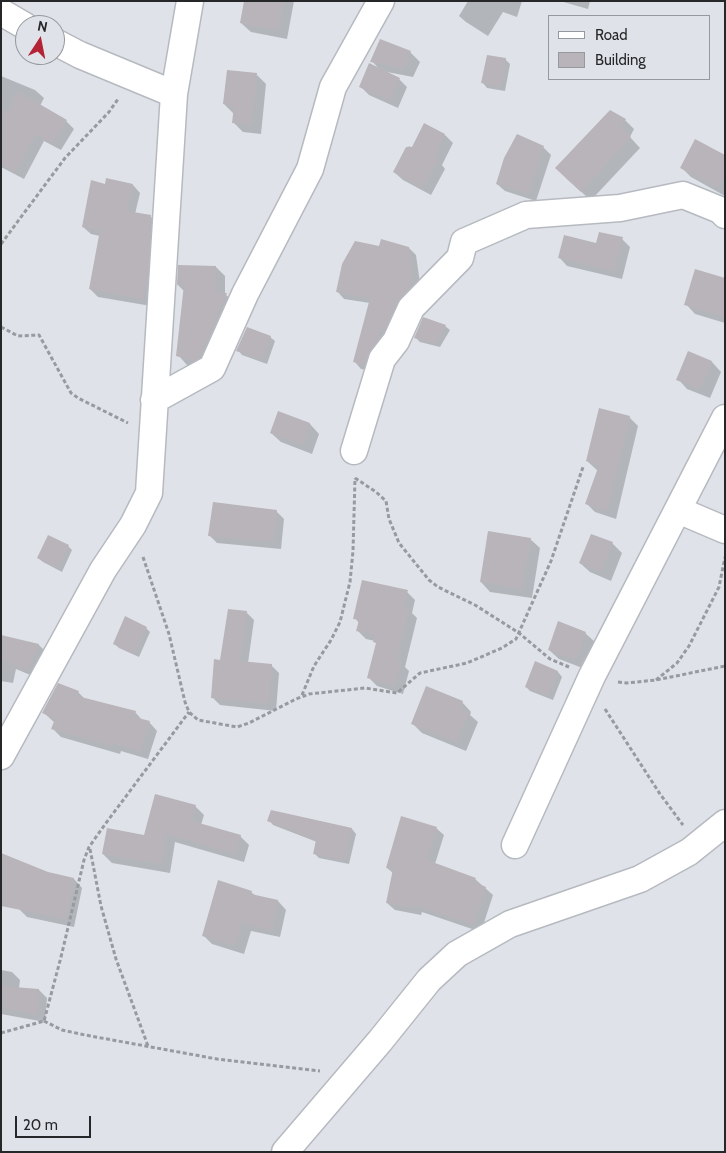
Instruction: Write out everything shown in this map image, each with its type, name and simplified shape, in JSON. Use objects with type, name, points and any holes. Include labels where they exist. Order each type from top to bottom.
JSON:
[{"type":"street","points":[[1,756],[103,570],[133,526],[149,493],[174,94],[190,1]]},
{"type":"street","points":[[154,400],[212,368],[244,294],[310,169],[333,87],[381,1]]},
{"type":"street","points":[[1,12],[15,20]]},
{"type":"street","points":[[65,47],[174,94]]},
{"type":"street","points":[[354,451],[382,359],[396,341],[411,308],[460,258],[464,242],[526,215],[620,208],[683,195],[720,210],[725,215]]},
{"type":"street","points":[[515,845],[592,676],[725,418]]},
{"type":"street","points":[[678,510],[725,530]]},
{"type":"street","points":[[285,1152],[429,980],[457,954],[510,924],[640,879],[689,852],[725,822]]},
{"type":"path","points":[[1,244],[65,158],[109,112],[134,78]]},
{"type":"path","points":[[1,327],[18,336],[39,335],[71,393],[154,436]]},
{"type":"path","points":[[302,696],[314,666],[340,622],[350,582],[353,551],[354,451]]},
{"type":"path","points":[[133,526],[169,634],[189,712],[198,720],[237,727],[249,723],[302,696],[365,688],[397,693],[420,673],[467,663],[502,648],[516,639],[551,560],[583,467]]},
{"type":"path","points":[[354,478],[386,501],[390,519],[399,543],[429,580],[438,587],[475,605],[519,633]]},
{"type":"path","points":[[656,680],[677,663],[693,638],[719,587],[725,557]]},
{"type":"path","points":[[592,676],[605,709],[660,794],[699,844]]},
{"type":"path","points":[[44,1020],[84,860],[106,823],[189,712]]},
{"type":"path","points":[[90,848],[101,906],[116,958],[148,1047]]},
{"type":"path","points":[[1,1033],[44,1020],[62,1030],[148,1047],[218,1059],[352,1074]]},
{"type":"building","points":[[244,1],[283,1],[278,30],[240,23]]},
{"type":"building","points":[[380,39],[411,51],[404,68],[370,62]]},
{"type":"building","points":[[487,55],[506,58],[501,87],[481,83]]},
{"type":"building","points":[[369,63],[400,78],[390,101],[359,87]]},
{"type":"building","points":[[227,70],[257,73],[252,125],[232,123],[234,106],[223,104]]},
{"type":"building","points":[[17,91],[67,120],[53,143],[36,134],[15,172],[1,164],[1,110],[8,113]]},
{"type":"building","points":[[610,110],[626,119],[621,127],[631,137],[581,192],[555,168]]},
{"type":"building","points":[[424,123],[445,134],[434,157],[438,160],[422,188],[393,172],[406,147],[412,147]]},
{"type":"building","points":[[517,134],[544,146],[528,194],[496,184],[504,158]]},
{"type":"building","points":[[695,139],[725,155],[725,176],[718,188],[680,168]]},
{"type":"building","points":[[106,178],[133,184],[127,211],[151,215],[147,284],[143,299],[89,289],[100,230],[82,227],[91,180],[105,184]]},
{"type":"building","points":[[599,232],[623,237],[614,271],[558,258],[564,235],[596,243]]},
{"type":"building","points":[[381,239],[409,247],[413,275],[409,288],[398,302],[385,330],[381,329],[378,340],[370,350],[364,365],[353,362],[370,298],[336,292],[342,264],[355,241],[379,246]]},
{"type":"building","points":[[178,265],[216,266],[216,292],[227,293],[200,357],[194,361],[176,356],[184,285],[177,285]]},
{"type":"building","points":[[695,269],[725,278],[725,317],[684,305]]},
{"type":"building","points":[[423,317],[446,325],[436,344],[414,338]]},
{"type":"building","points":[[247,327],[271,336],[262,360],[236,351]]},
{"type":"building","points":[[688,351],[712,361],[700,389],[676,380]]},
{"type":"building","points":[[599,408],[630,416],[607,511],[585,504],[599,465],[586,461]]},
{"type":"building","points":[[278,411],[310,423],[303,445],[270,433]]},
{"type":"building","points":[[213,502],[277,510],[273,542],[208,536]]},
{"type":"building","points":[[488,531],[531,538],[522,589],[480,582]]},
{"type":"building","points":[[591,534],[613,542],[601,572],[579,563]]},
{"type":"building","points":[[48,535],[69,545],[58,568],[37,558]]},
{"type":"building","points":[[362,580],[408,590],[403,607],[409,608],[397,660],[402,661],[395,686],[367,678],[376,643],[373,642],[375,635],[356,631],[359,620],[353,619]]},
{"type":"building","points":[[228,609],[247,611],[240,661],[272,664],[269,704],[211,698],[214,659],[220,660]]},
{"type":"building","points":[[125,616],[147,627],[134,654],[113,644]]},
{"type":"building","points":[[558,621],[586,632],[576,660],[548,650]]},
{"type":"building","points":[[1,635],[39,644],[28,671],[1,660]]},
{"type":"building","points":[[535,661],[558,671],[548,696],[525,687]]},
{"type":"building","points":[[58,683],[79,691],[77,696],[136,711],[134,717],[150,721],[140,752],[113,743],[112,746],[51,729],[55,719],[42,713]]},
{"type":"building","points":[[426,686],[463,701],[460,708],[469,712],[457,742],[411,724]]},
{"type":"building","points":[[155,794],[196,805],[192,821],[241,835],[236,854],[166,834],[161,864],[102,854],[107,828],[144,835]]},
{"type":"building","points":[[271,810],[352,828],[345,860],[313,854],[316,840],[267,821]]},
{"type":"building","points":[[401,816],[437,827],[427,860],[476,878],[474,882],[486,887],[473,925],[414,905],[414,908],[386,903],[393,869],[386,868]]},
{"type":"building","points":[[1,853],[48,872],[74,878],[66,919],[1,906]]},
{"type":"building","points":[[218,880],[252,891],[251,894],[278,900],[272,930],[242,923],[235,946],[202,936]]},
{"type":"building","points":[[1,986],[39,989],[38,1015],[1,1008]]}]
